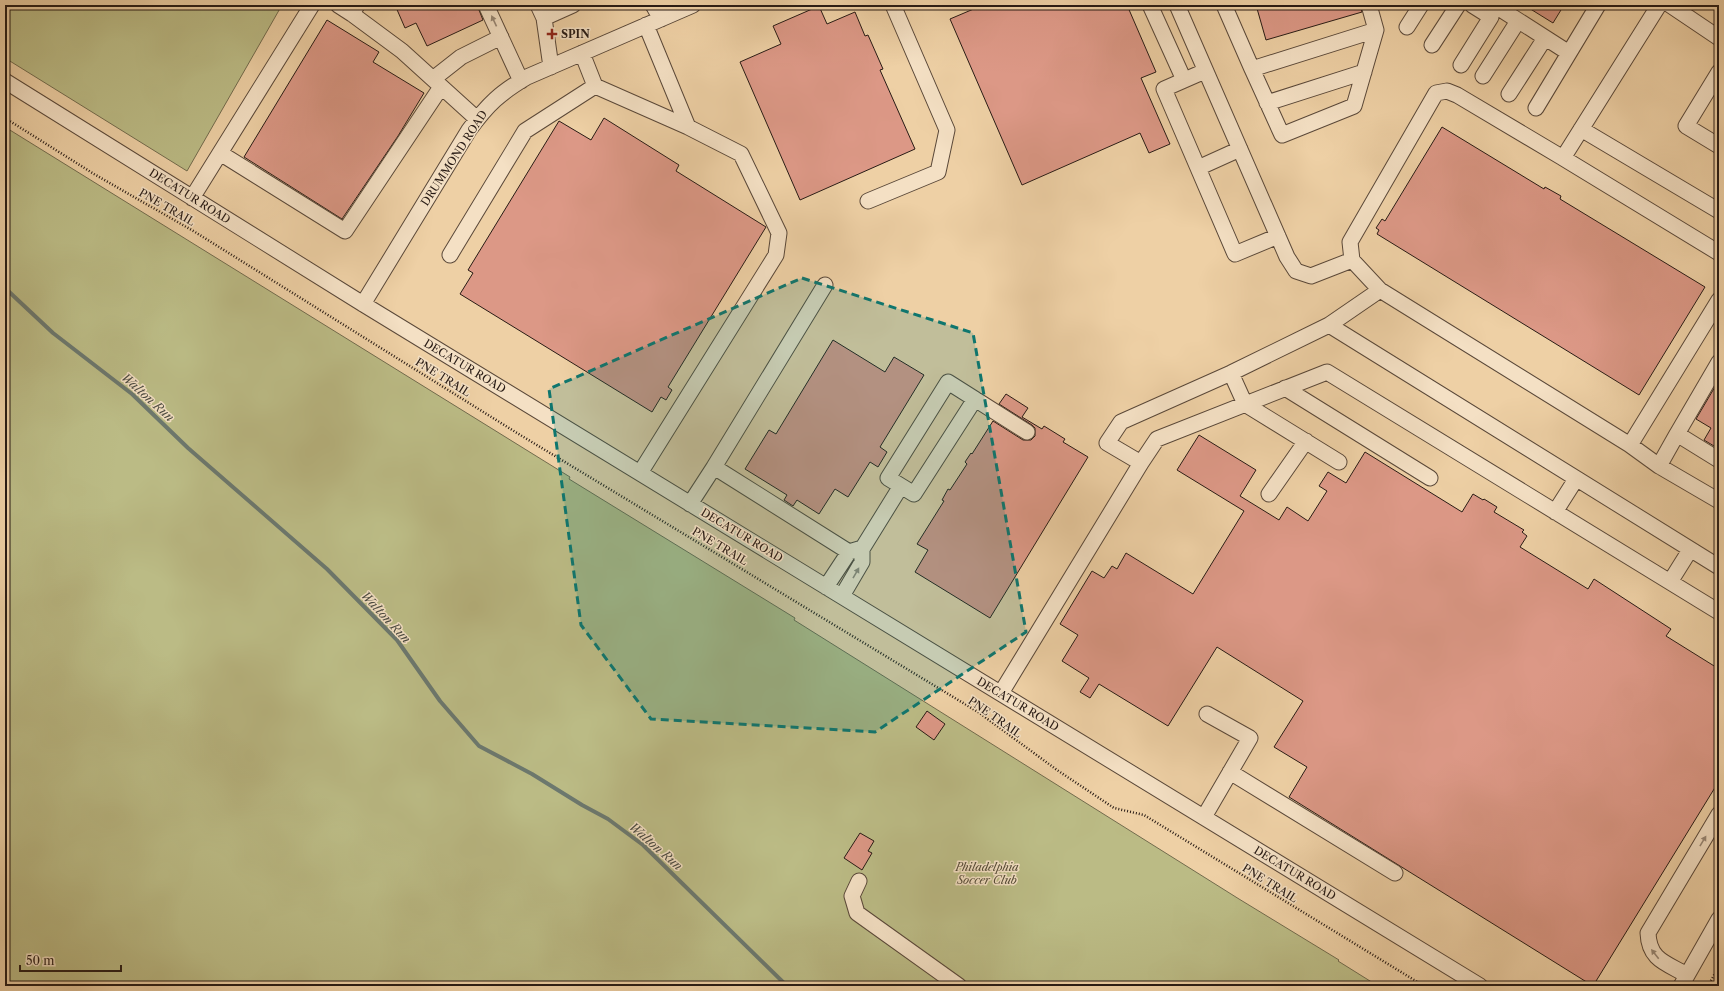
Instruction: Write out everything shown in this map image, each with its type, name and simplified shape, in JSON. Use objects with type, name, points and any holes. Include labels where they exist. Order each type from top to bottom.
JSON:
[{"type":"street","points":[[192,198],[312,5]]},
{"type":"street","points":[[338,5],[354,10],[477,119]]},
{"type":"street","points":[[486,5],[522,81]]},
{"type":"street","points":[[551,67],[541,11],[573,5]]},
{"type":"street","points":[[653,5],[661,19]]},
{"type":"street","name":"DRUMMOND ROAD","points":[[363,304],[477,119],[491,103],[506,90],[522,81],[693,5]]},
{"type":"street","points":[[868,200],[938,172],[947,130],[893,5]]},
{"type":"street","points":[[1150,5],[1184,80]]},
{"type":"street","points":[[1177,5],[1278,236],[1296,271],[1311,276],[1352,260]]},
{"type":"street","points":[[1224,5],[1282,135],[1354,106],[1376,30],[1368,5]]},
{"type":"street","points":[[1408,27],[1421,5]]},
{"type":"street","points":[[1432,46],[1458,5]]},
{"type":"street","points":[[1461,65],[1491,17],[1472,5]]},
{"type":"street","points":[[1494,5],[1569,53]]},
{"type":"street","points":[[1536,108],[1598,5]]},
{"type":"street","points":[[1563,158],[1658,5]]},
{"type":"street","points":[[1670,5],[1719,38]]},
{"type":"street","points":[[1483,76],[1518,21]]},
{"type":"street","points":[[646,25],[688,127]]},
{"type":"street","points":[[1252,69],[1376,30]]},
{"type":"street","points":[[220,153],[345,232],[437,83],[461,57],[501,37]]},
{"type":"street","points":[[1509,94],[1545,38]]},
{"type":"street","points":[[582,54],[595,86],[688,127],[741,154],[780,233],[776,254],[640,473]]},
{"type":"street","points":[[1205,70],[1164,89],[1235,254],[1278,236]]},
{"type":"street","points":[[1267,103],[1364,72]]},
{"type":"street","points":[[1719,72],[1686,126],[1719,146]]},
{"type":"street","name":"DECATUR ROAD","points":[[5,81],[363,304],[1480,986]]},
{"type":"street","points":[[450,255],[526,131],[595,86]]},
{"type":"street","points":[[1719,253],[1563,158],[1457,95],[1447,91],[1436,93],[1350,242],[1352,260],[1380,290],[1630,445],[1659,466],[1719,501]]},
{"type":"street","points":[[1581,129],[1719,212]]},
{"type":"street","points":[[1198,168],[1240,149]]},
{"type":"street","points":[[690,504],[825,285]]},
{"type":"street","points":[[1141,463],[1107,443],[1121,422],[1231,373],[1329,325],[1380,290]]},
{"type":"street","points":[[1630,445],[1719,300]]},
{"type":"street","points":[[1329,325],[1719,567]]},
{"type":"street","points":[[1659,466],[1719,362]]},
{"type":"street","points":[[1001,693],[1157,439],[1326,372],[1719,612]]},
{"type":"street","points":[[1231,373],[1245,404],[1339,462]]},
{"type":"street","points":[[975,399],[914,494],[888,478],[948,382],[975,399],[1027,432]]},
{"type":"street","points":[[1285,388],[1430,478]]},
{"type":"street","points":[[1677,434],[1719,460]]},
{"type":"street","points":[[1269,494],[1306,441]]},
{"type":"street","points":[[714,467],[855,550],[862,562],[842,596]]},
{"type":"street","points":[[1555,512],[1576,479]]},
{"type":"street","points":[[826,586],[855,550],[901,486]]},
{"type":"street","points":[[1670,582],[1690,550]]},
{"type":"street","points":[[1204,818],[1250,738],[1207,714]]},
{"type":"street","points":[[1230,772],[1395,873]]},
{"type":"street","points":[[1719,814],[1648,933],[1648,945],[1657,958],[1684,980],[1719,919]]},
{"type":"street","points":[[859,881],[852,896],[857,913],[959,986]]},
{"type":"path","name":"PNE TRAIL","points":[[5,118],[94,174],[194,232],[517,433],[978,712],[1057,770],[1114,808],[1144,815],[1424,986]]},
{"type":"path","points":[[1708,986],[1719,966]]},
{"type":"highlighted area","points":[[802,278],[973,333],[1026,632],[875,732],[651,719],[581,625],[549,389]]},
{"type":"green space","points":[[5,5],[282,5],[187,171],[5,58]]},
{"type":"green space","name":"Philadelphia Soccer Club","points":[[5,127],[570,477],[569,479],[795,618],[794,620],[1339,960],[1338,961],[1378,986],[5,986]]},
{"type":"building","points":[[395,5],[477,5],[483,20],[427,46],[416,23],[405,28]]},
{"type":"building","points":[[983,5],[1127,5],[1156,72],[1141,78],[1170,144],[1149,153],[1140,133],[1022,185],[950,19]]},
{"type":"building","points":[[1256,5],[1360,5],[1362,12],[1266,40]]},
{"type":"building","points":[[1524,5],[1564,5],[1553,23]]},
{"type":"building","points":[[819,6],[827,24],[855,12],[865,36],[868,35],[883,69],[880,70],[915,149],[800,200],[740,62],[781,44],[773,26]]},
{"type":"building","points":[[327,20],[379,52],[373,62],[424,93],[398,136],[342,219],[244,157]]},
{"type":"building","points":[[604,118],[679,165],[676,171],[766,227],[668,387],[672,390],[666,400],[661,397],[652,412],[460,294],[473,273],[468,270],[559,121],[591,140]]},
{"type":"building","points":[[1442,127],[1544,189],[1545,187],[1561,196],[1560,199],[1705,287],[1639,395],[1377,234],[1379,230],[1376,228],[1382,219],[1385,221]]},
{"type":"building","points":[[833,340],[885,372],[894,357],[924,375],[880,447],[887,452],[878,467],[870,462],[848,497],[835,489],[819,514],[797,500],[793,506],[784,500],[787,495],[745,469],[769,430],[776,434]]},
{"type":"building","points":[[1719,380],[1719,449],[1704,440],[1711,428],[1696,419]]},
{"type":"building","points":[[1006,394],[1028,408],[1022,417],[1042,429],[1044,426],[1065,439],[1063,442],[1088,457],[990,618],[915,572],[928,550],[917,544],[944,501],[942,500],[948,489],[950,490],[967,464],[965,462],[971,453],[972,454],[993,421],[1023,440],[1031,440],[1035,436],[1035,428],[1032,425],[999,404]]},
{"type":"building","points":[[1199,435],[1256,470],[1240,496],[1279,520],[1287,507],[1308,521],[1327,491],[1319,486],[1328,472],[1346,483],[1365,452],[1462,512],[1473,494],[1497,507],[1494,512],[1524,530],[1522,532],[1527,536],[1520,547],[1588,589],[1594,579],[1671,629],[1666,636],[1719,669],[1719,781],[1593,986],[1289,797],[1307,767],[1274,747],[1303,701],[1217,647],[1168,726],[1099,684],[1090,698],[1080,692],[1089,678],[1062,661],[1078,635],[1060,624],[1092,571],[1104,578],[1112,566],[1117,569],[1126,553],[1193,594],[1244,511],[1177,470]]},
{"type":"building","points":[[927,711],[945,724],[934,740],[916,727]]},
{"type":"building","points":[[860,833],[874,841],[868,851],[872,853],[862,870],[844,858]]},
{"type":"waterway","name":"Walton Run","points":[[5,288],[53,333],[132,394],[188,448],[327,569],[397,640],[440,701],[479,746],[532,774],[582,805],[608,819],[643,845],[787,986]]},
{"type":"place","name":"SPIN","points":[[552,34]]}]
